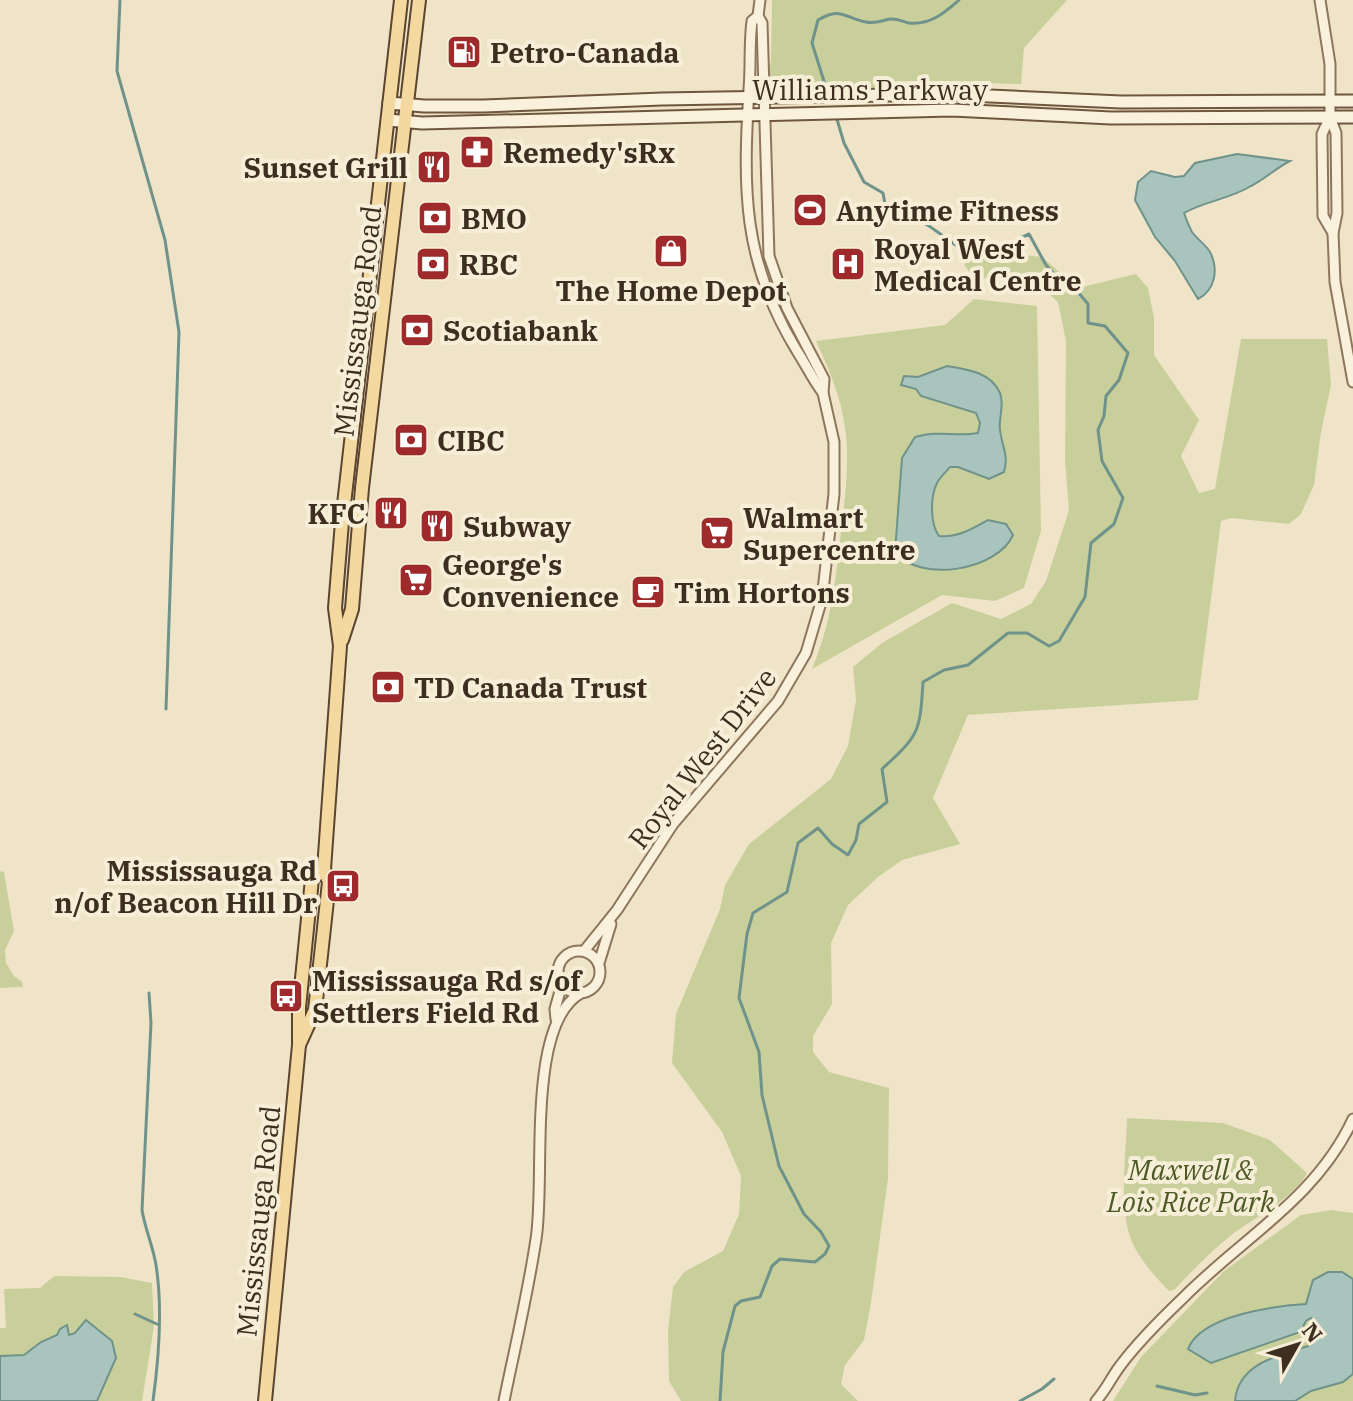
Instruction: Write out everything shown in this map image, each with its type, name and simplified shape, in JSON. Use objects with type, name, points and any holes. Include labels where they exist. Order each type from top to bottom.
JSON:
[{"type":"main road","name":"Mississauga Road","points":[[265,1401],[299,1045],[315,1010],[329,882],[324,869],[340,646],[335,608],[401,0]]},
{"type":"main road","name":"Mississauga Road","points":[[340,646],[352,609],[364,473],[419,0]]},
{"type":"main road","name":"Williams Parkway","points":[[389,103],[484,106],[945,94],[1136,102],[1353,101]]},
{"type":"main road","name":"Williams Parkway","points":[[388,120],[896,111],[1111,118],[1353,117]]},
{"type":"street","name":"Royal West Drive","points":[[584,951],[617,910],[673,824],[778,701],[806,653],[822,599],[834,494],[834,442],[823,393],[824,379],[787,308],[771,266],[762,23],[758,16],[760,0]]},
{"type":"street","points":[[1320,0],[1330,64],[1330,117],[1336,133],[1337,213],[1333,233],[1336,290],[1353,382]]},
{"type":"street","name":"Royal West Drive","points":[[758,16],[752,21],[750,36],[748,114],[748,212],[757,267],[785,331],[823,393]]},
{"type":"street","name":"Royal West Drive","points":[[599,963],[617,910]]},
{"type":"street","points":[[504,1401],[537,1236],[544,1068],[562,984],[558,970],[564,958],[575,951],[584,951],[599,963],[601,972],[597,984],[572,998],[556,1019]]},
{"type":"street","points":[[562,984],[570,991],[581,993]]},
{"type":"street","points":[[1096,1401],[1104,1396],[1119,1367],[1172,1308],[1215,1266],[1292,1205],[1334,1156],[1353,1119]]},
{"type":"green space","points":[[772,0],[1067,0],[1024,48],[1021,84],[904,81],[897,87],[780,90],[772,85],[768,74]]},
{"type":"green space","points":[[984,251],[1042,257],[1072,283],[1082,287],[1136,274],[1148,288],[1154,318],[1154,355],[1199,420],[1181,456],[1199,493],[1215,489],[1241,339],[1327,339],[1331,385],[1314,485],[1301,514],[1289,524],[1231,518],[1221,521],[1198,700],[968,715],[933,798],[960,844],[902,860],[848,905],[831,943],[832,1004],[813,1036],[813,1052],[829,1072],[889,1088],[888,1178],[871,1303],[864,1340],[845,1365],[841,1384],[858,1401],[681,1401],[669,1381],[668,1331],[673,1287],[684,1272],[723,1251],[739,1214],[741,1176],[722,1132],[672,1063],[676,1014],[720,909],[725,885],[749,844],[831,779],[848,746],[856,700],[853,667],[882,643],[952,603],[1001,619],[1031,604],[1046,581],[1069,510],[1065,461],[1066,341],[1058,302],[1035,282],[974,277],[964,265],[968,256]]},
{"type":"green space","points":[[974,299],[1037,306],[1041,531],[1024,588],[995,601],[942,595],[812,669],[832,601],[847,467],[841,405],[816,341],[945,325]]},
{"type":"green space","points":[[0,871],[4,872],[14,931],[5,950],[6,963],[23,987],[0,988]]},
{"type":"green space","name":"Maxwell & Lois Rice Park","points":[[1127,1118],[1223,1123],[1270,1140],[1307,1173],[1285,1198],[1234,1233],[1174,1290],[1169,1291],[1139,1255],[1128,1230],[1124,1189]]},
{"type":"green space","points":[[1331,1210],[1353,1213],[1353,1401],[1113,1401],[1141,1357],[1224,1271],[1301,1215]]},
{"type":"green space","points":[[54,1276],[121,1277],[152,1283],[154,1326],[142,1401],[0,1401],[0,1328],[6,1328],[4,1289],[40,1288]]},
{"type":"water","points":[[1237,154],[1290,161],[1243,190],[1184,213],[1192,232],[1210,252],[1215,272],[1212,285],[1198,299],[1175,261],[1155,237],[1135,200],[1138,182],[1151,171],[1184,176],[1195,163]]},
{"type":"water","points":[[947,366],[977,373],[996,386],[1001,398],[1000,426],[1006,461],[1004,472],[989,479],[950,467],[938,481],[933,496],[936,531],[939,536],[952,536],[988,520],[1006,524],[1013,535],[991,557],[957,569],[939,570],[907,562],[895,552],[902,458],[915,437],[978,433],[980,423],[976,413],[921,396],[916,389],[901,385],[904,376],[918,377]]},
{"type":"water","points":[[1328,1272],[1342,1272],[1353,1279],[1353,1374],[1343,1382],[1311,1391],[1295,1401],[1235,1401],[1238,1388],[1252,1369],[1275,1357],[1311,1345],[1319,1332],[1311,1318],[1300,1332],[1211,1363],[1188,1349],[1196,1337],[1223,1320],[1258,1310],[1306,1304],[1313,1280]]},
{"type":"water","points":[[86,1320],[112,1341],[116,1358],[97,1401],[0,1401],[0,1356],[24,1355],[57,1335],[67,1325],[69,1335],[75,1333]]},
{"type":"waterway","points":[[120,0],[117,71],[165,240],[179,332],[166,709]]},
{"type":"waterway","points":[[828,94],[812,43],[818,20],[837,13],[869,23],[893,19],[917,23],[937,17],[959,0]]},
{"type":"waterway","points":[[720,1401],[723,1352],[735,1306],[741,1301],[760,1297],[772,1266],[780,1259],[815,1262],[829,1246],[804,1214],[779,1166],[762,1095],[759,1052],[739,998],[747,934],[753,913],[787,892],[798,843],[818,828],[832,844],[848,855],[856,840],[859,824],[887,802],[882,769],[904,748],[915,732],[921,712],[923,682],[944,670],[968,665],[1008,633],[1027,633],[1049,646],[1059,641],[1085,597],[1091,543],[1114,524],[1123,498],[1102,461],[1098,430],[1104,416],[1106,396],[1119,380],[1128,353],[1105,326],[1088,323],[1088,304],[1077,291],[1064,285],[1046,265],[1029,234],[992,260],[982,258],[951,242],[897,204],[885,204],[883,193],[864,182],[844,143],[836,116]]},
{"type":"waterway","points":[[149,993],[151,1023],[142,1210],[155,1258],[160,1316],[153,1401]]},
{"type":"waterway","points":[[135,1314],[159,1325]]},
{"type":"waterway","points":[[1020,1401],[1054,1379]]},
{"type":"waterway","points":[[1157,1386],[1195,1395],[1207,1393]]},
{"type":"place","name":"Petro-Canada","points":[[464,52]]},
{"type":"place","name":"Remedy'sRx","points":[[477,152]]},
{"type":"place","name":"Sunset Grill","points":[[434,167]]},
{"type":"place","name":"Anytime Fitness","points":[[810,210]]},
{"type":"place","name":"BMO","points":[[435,218]]},
{"type":"place","name":"The Home Depot","points":[[671,251]]},
{"type":"place","name":"RBC","points":[[433,264]]},
{"type":"place","name":"Royal West Medical Centre","points":[[848,264]]},
{"type":"place","name":"Scotiabank","points":[[417,330]]},
{"type":"place","name":"CIBC","points":[[411,440]]},
{"type":"place","name":"KFC","points":[[391,513]]},
{"type":"place","name":"Subway","points":[[437,526]]},
{"type":"place","name":"Walmart Supercentre","points":[[717,533]]},
{"type":"place","name":"George's Convenience","points":[[416,580]]},
{"type":"place","name":"Tim Hortons","points":[[648,592]]},
{"type":"place","name":"TD Canada Trust","points":[[388,687]]},
{"type":"place","name":"Mississauga Rd n/of Beacon Hill Dr","points":[[343,886]]},
{"type":"place","name":"Mississauga Rd s/of Settlers Field Rd","points":[[286,996]]}]
